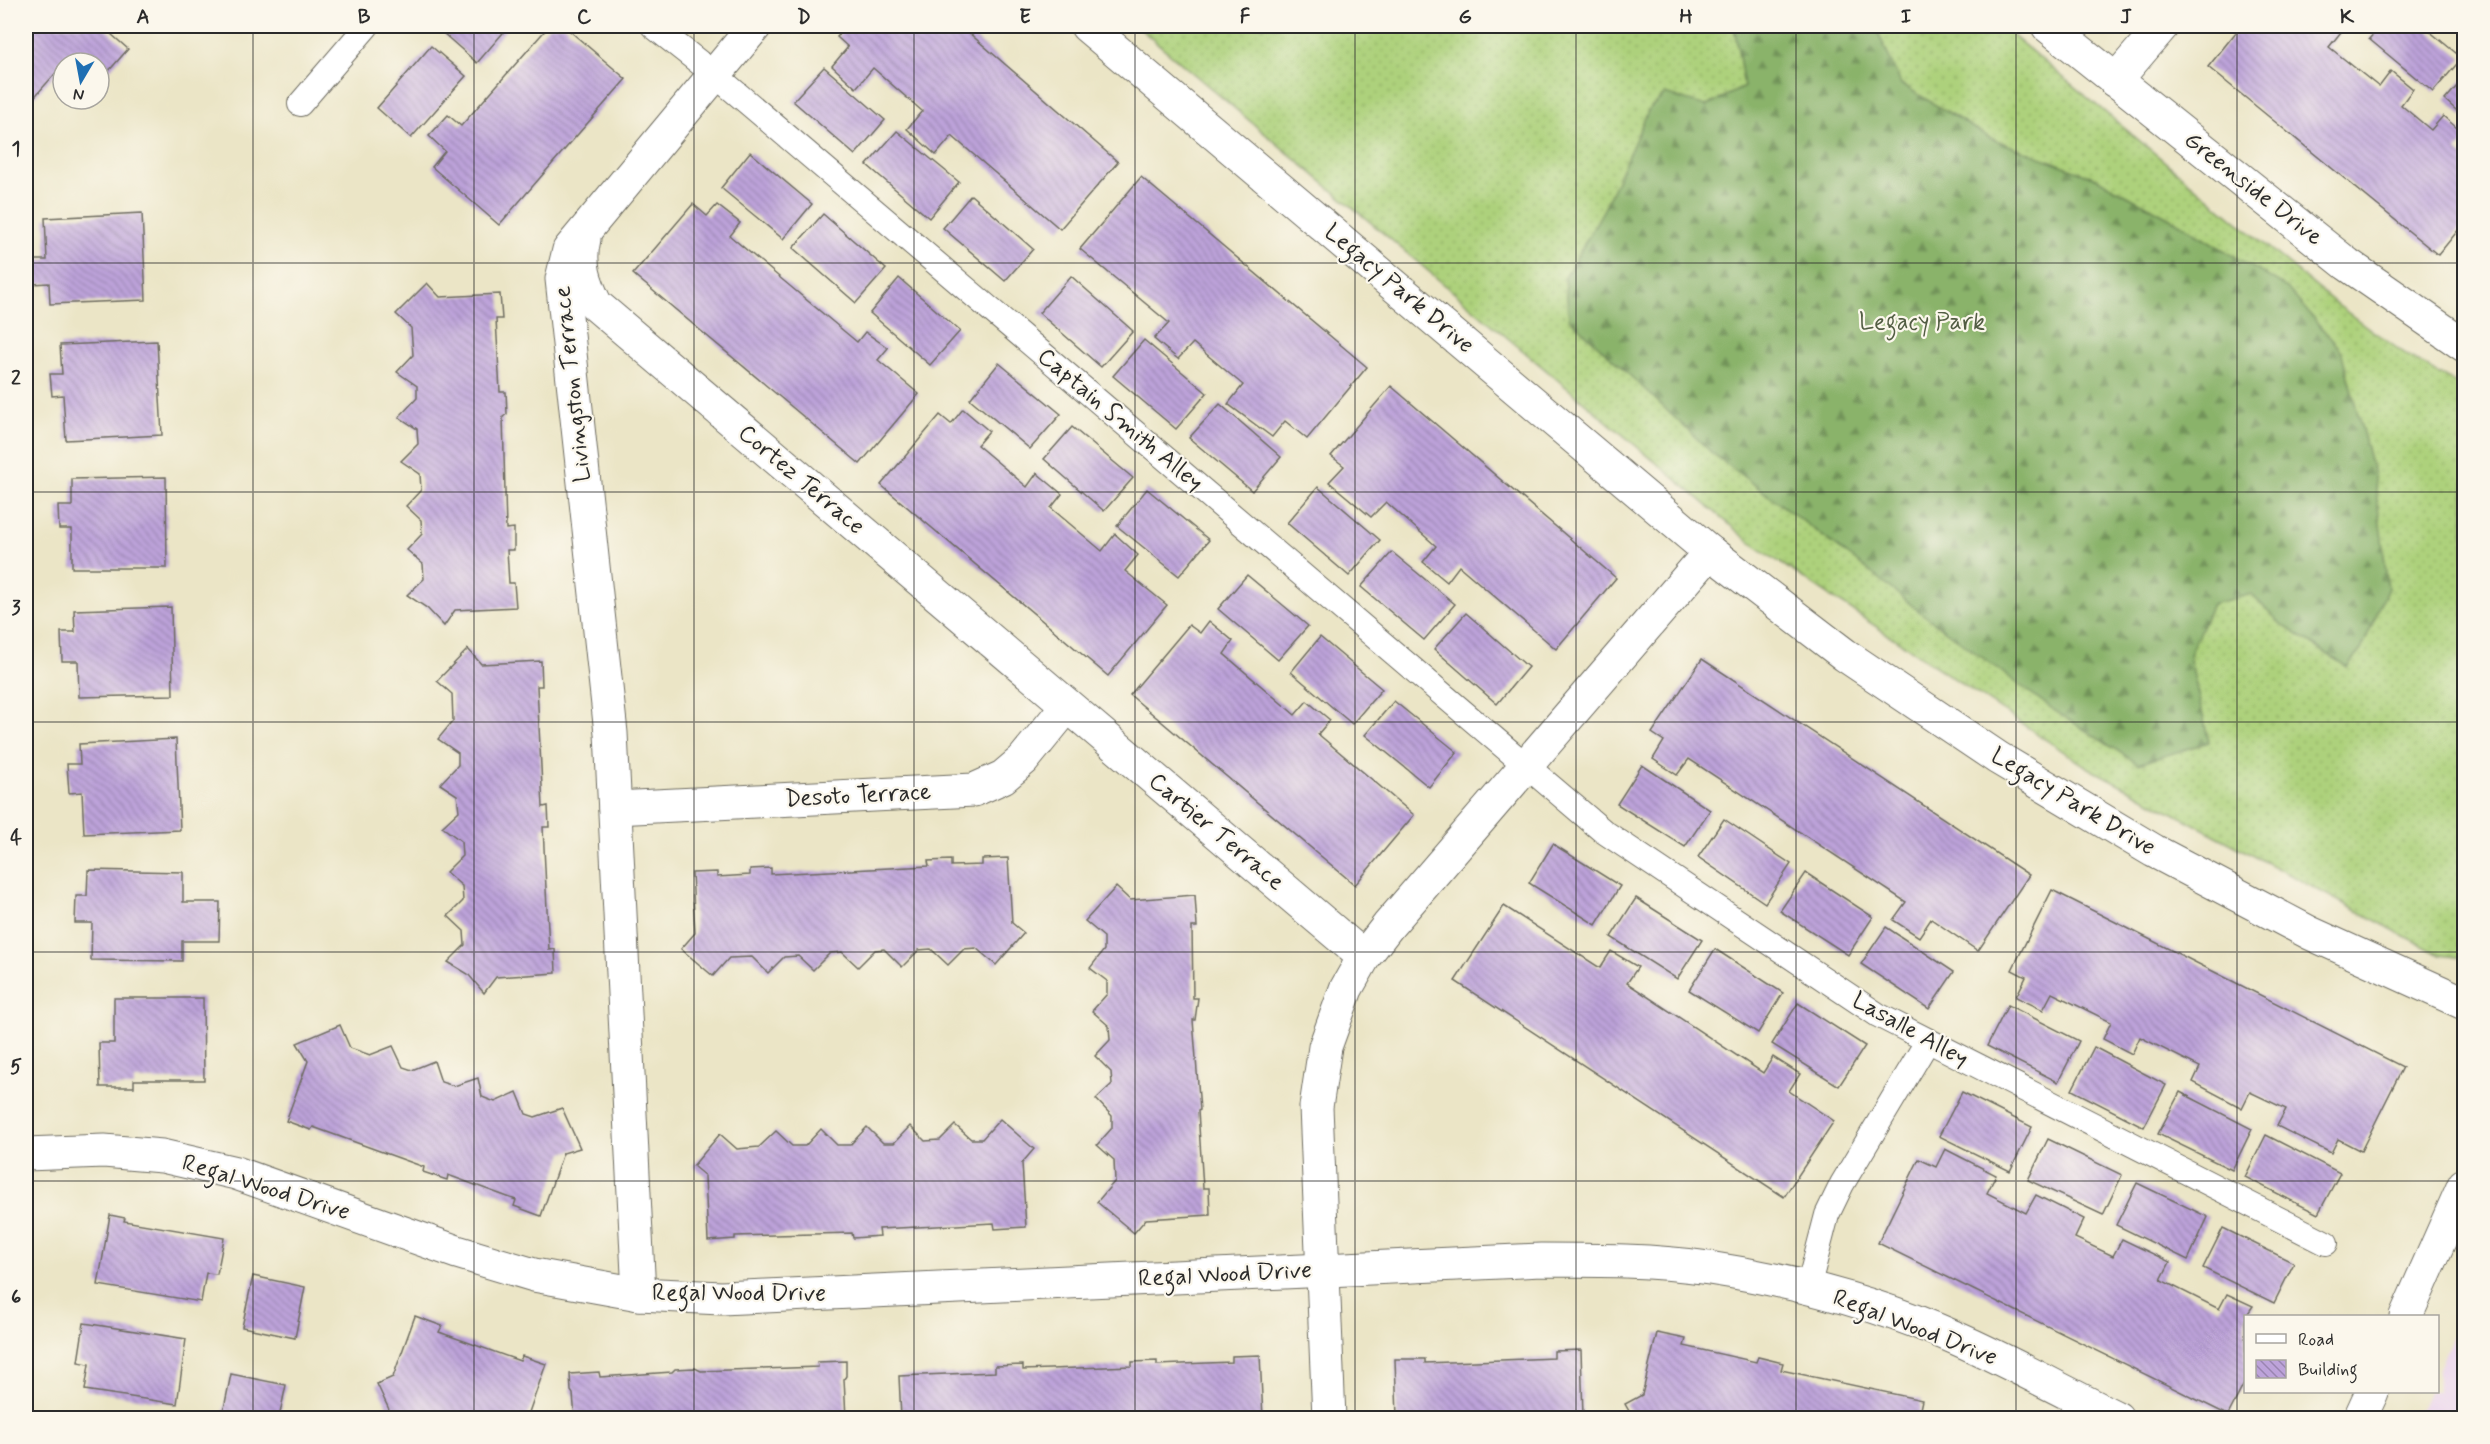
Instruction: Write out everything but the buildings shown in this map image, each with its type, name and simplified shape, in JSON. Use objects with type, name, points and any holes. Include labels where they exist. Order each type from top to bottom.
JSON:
[{"type":"street","name":"Livingston Terrace","points":[[615,808],[611,733],[562,279],[569,250],[755,26]]},
{"type":"street","name":"Legacy Park Drive","points":[[1087,26],[1710,552],[1845,655],[2007,764],[2154,851],[2299,927],[2464,1003]]},
{"type":"street","name":"Greenside Drive","points":[[2048,26],[2347,264],[2464,345]]},
{"type":"street","points":[[2115,81],[2162,26]]},
{"type":"street","name":"Cortez Terrace","points":[[587,229],[580,255],[584,281],[596,305],[1067,706]]},
{"type":"street","points":[[1329,1419],[1316,1107],[1325,1047],[1346,989],[1364,957],[1388,926],[1710,552]]},
{"type":"street","name":"Desoto Terrace","points":[[615,808],[974,789],[1003,777],[1023,760],[1067,706]]},
{"type":"street","name":"Cartier Terrace","points":[[1067,706],[1364,957]]},
{"type":"street","name":"Regal Wood Drive","points":[[615,808],[639,1294]]},
{"type":"street","name":"Regal Wood Drive","points":[[26,1154],[104,1150],[162,1156],[236,1173],[458,1252],[523,1272],[639,1294],[721,1298],[1541,1260],[1604,1260],[1709,1268],[1808,1288],[1862,1303],[1958,1339],[2117,1419]]},
{"type":"street","points":[[2407,1315],[2464,1185]]},
{"type":"street","points":[[2360,1419],[2372,1393]]},
{"type":"lane","points":[[300,105],[367,26]]},
{"type":"lane","name":"Captain Smith Alley","points":[[653,26],[714,74],[1526,765]]},
{"type":"lane","name":"Lasalle Alley","points":[[1526,765],[1603,831],[1878,1015],[2326,1244]]},
{"type":"lane","name":"Regal Wood Drive","points":[[1808,1288],[1827,1215],[1842,1184],[1927,1042]]},
{"type":"shaded area","points":[[2464,1310],[2464,1418],[2416,1418],[2428,1393],[2439,1393],[2439,1368]]},
{"type":"green space","name":"Legacy Park","points":[[1137,26],[2001,26],[2339,306],[2415,360],[2464,387],[2464,958],[2440,955],[2087,767],[1755,546]]},
{"type":"green space","points":[[1734,26],[1873,26],[1877,30],[1901,84],[1990,138],[2096,178],[2174,220],[2287,288],[2341,350],[2374,475],[2388,588],[2361,650],[2347,667],[2281,624],[2252,594],[2212,604],[2189,655],[2209,742],[2138,764],[2058,713],[1920,612],[1712,453],[1569,318],[1565,278],[1604,209],[1649,109],[1665,94],[1706,106],[1744,87]]}]
